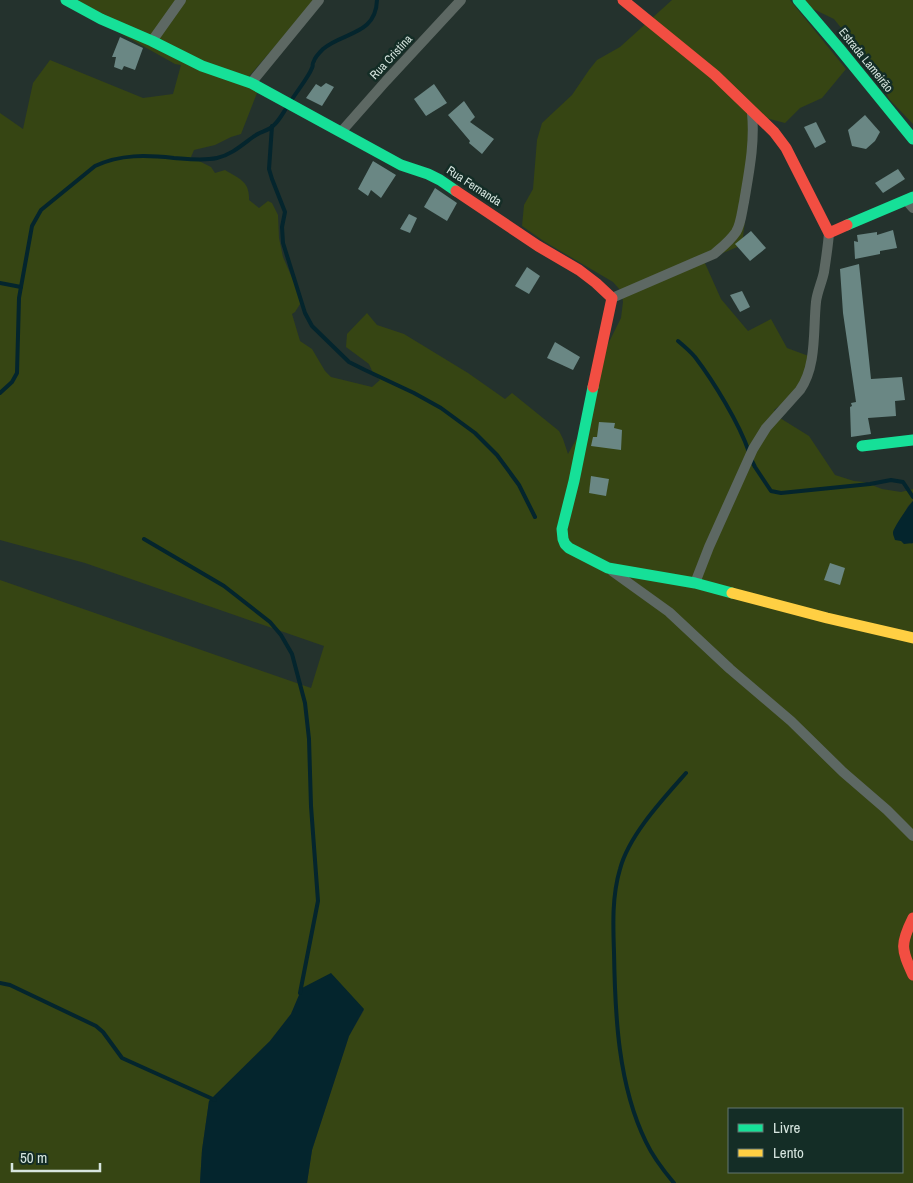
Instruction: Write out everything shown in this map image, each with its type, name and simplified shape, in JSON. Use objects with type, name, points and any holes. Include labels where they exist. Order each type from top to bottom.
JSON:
[{"type":"street","name":"Rua Fernanda","points":[[66,0],[101,19],[152,41],[202,66],[251,83],[401,165],[440,180],[538,246],[579,270],[612,298]]},
{"type":"street","points":[[152,41],[182,0]]},
{"type":"street","points":[[251,83],[319,0]]},
{"type":"street","name":"Rua Cristina","points":[[341,132],[386,80],[461,0]]},
{"type":"street","points":[[623,0],[715,76],[774,132],[786,148],[829,233],[824,273],[816,300],[811,360],[805,383],[766,428],[753,449],[695,583]]},
{"type":"street","name":"Estrada Lameirão","points":[[798,0],[913,139]]},
{"type":"street","points":[[752,113],[754,130],[750,170],[741,217],[737,230],[728,243],[714,254],[612,298],[562,534],[565,544],[608,568],[668,612],[730,669],[791,721],[913,836]]},
{"type":"street","points":[[829,233],[911,202]]},
{"type":"street","points":[[862,446],[913,440]]},
{"type":"street","points":[[608,568],[695,583],[827,618],[913,638]]},
{"type":"street","points":[[913,918],[903,938],[902,948],[913,975]]},
{"type":"green space","points":[[61,0],[315,0],[244,82],[257,93],[241,134],[215,145],[194,150],[191,157],[211,167],[215,173],[225,170],[239,178],[248,188],[249,200],[259,208],[268,201],[272,203],[278,215],[279,238],[283,257],[302,301],[292,314],[300,341],[312,349],[325,371],[331,377],[372,387],[380,380],[373,373],[369,364],[346,347],[347,334],[367,313],[377,325],[404,334],[468,373],[505,399],[512,393],[559,431],[568,454],[582,429],[608,344],[621,318],[623,302],[621,291],[613,282],[545,242],[522,226],[524,205],[533,189],[537,140],[542,123],[572,95],[597,60],[620,47],[672,0],[790,0],[846,69],[822,98],[800,108],[785,123],[758,116],[742,245],[704,261],[721,299],[748,331],[771,319],[787,348],[814,358],[805,386],[774,410],[780,418],[809,436],[835,475],[864,482],[882,489],[901,492],[913,489],[913,501],[904,514],[911,544],[913,543],[913,1183],[307,1183],[312,1150],[349,1036],[364,1010],[302,988],[291,1014],[270,1041],[209,1101],[202,1150],[200,1183],[0,1183],[0,580],[311,688],[324,646],[85,563],[0,540],[0,113],[23,129],[33,83],[50,60],[143,98],[173,94],[181,65],[175,64]]},
{"type":"green space","points":[[804,0],[913,0],[913,124],[889,99],[874,69],[834,19],[809,7]]},
{"type":"water","points":[[913,501],[913,543],[904,544],[901,541],[895,540],[893,532]]},
{"type":"water","points":[[331,973],[364,1009],[349,1036],[312,1150],[307,1183],[200,1183],[202,1150],[209,1101],[270,1041],[291,1014],[302,988]]},
{"type":"building","points":[[120,37],[143,48],[135,70],[124,66],[122,70],[114,67],[116,57],[112,57]]},
{"type":"building","points":[[326,83],[334,87],[322,106],[306,98],[316,84],[321,87]]},
{"type":"building","points":[[434,84],[447,103],[426,116],[414,99]]},
{"type":"building","points":[[464,101],[475,117],[470,122],[494,139],[482,154],[469,143],[470,141],[448,115]]},
{"type":"building","points":[[865,115],[880,132],[875,141],[866,149],[852,146],[848,130]]},
{"type":"building","points":[[816,122],[826,142],[815,148],[804,127]]},
{"type":"building","points":[[373,161],[396,175],[381,198],[371,190],[368,196],[358,189]]},
{"type":"building","points":[[898,169],[905,179],[883,193],[875,183]]},
{"type":"building","points":[[435,188],[457,203],[447,221],[424,207]]},
{"type":"building","points":[[409,214],[417,218],[410,233],[400,229]]},
{"type":"building","points":[[893,230],[897,248],[855,259],[854,241],[858,242],[857,235],[877,232],[877,235]]},
{"type":"building","points":[[751,231],[766,248],[750,261],[735,244]]},
{"type":"building","points":[[859,264],[871,379],[902,377],[905,400],[895,401],[896,416],[868,418],[871,434],[851,437],[850,407],[852,406],[851,403],[856,402],[843,313],[840,269]]},
{"type":"building","points":[[527,267],[540,276],[529,294],[515,286]]},
{"type":"building","points":[[742,291],[750,307],[740,312],[730,295]]},
{"type":"building","points":[[555,342],[580,357],[573,370],[547,358]]},
{"type":"building","points":[[599,422],[615,423],[614,428],[622,430],[621,450],[591,446],[593,437],[597,437]]},
{"type":"building","points":[[591,476],[609,479],[606,496],[589,493]]},
{"type":"building","points":[[830,563],[845,568],[840,585],[824,580]]},
{"type":"waterway","points":[[291,101],[308,76],[315,59],[323,49],[365,26],[371,20],[377,0]]},
{"type":"waterway","points":[[0,393],[12,382],[17,373],[19,298],[32,226],[41,210],[95,166],[114,159],[154,156],[201,160],[227,155],[255,135],[271,128],[287,107]]},
{"type":"waterway","points":[[272,126],[269,169],[285,212],[282,227],[283,243],[305,313],[312,326],[349,362],[441,408],[475,433],[497,455],[519,485],[535,517]]},
{"type":"waterway","points":[[0,283],[21,287]]},
{"type":"waterway","points":[[678,341],[695,357],[718,390],[733,416],[749,452]]},
{"type":"waterway","points":[[751,459],[771,491],[781,493],[870,484],[891,480],[903,482],[913,497]]},
{"type":"waterway","points":[[144,539],[224,586],[270,622],[281,635],[292,654],[305,703],[309,739],[311,806],[318,901],[300,993]]},
{"type":"waterway","points":[[674,1183],[658,1163],[646,1142],[629,1097],[617,1025],[613,931],[616,889],[624,856],[648,818],[686,773]]},
{"type":"waterway","points":[[0,983],[10,985],[96,1026],[103,1032],[122,1058],[215,1100]]},
{"type":"traffic: fast","points":[[66,0],[101,19],[152,41],[202,66],[251,83],[401,165],[428,174],[456,191]]},
{"type":"traffic: fast","points":[[798,0],[913,139]]},
{"type":"traffic: fast","points":[[847,225],[913,197]]},
{"type":"traffic: fast","points":[[593,387],[562,529],[565,544],[569,548],[608,568],[695,583],[732,593]]},
{"type":"traffic: fast","points":[[862,446],[913,440]]},
{"type":"traffic: slow","points":[[732,593],[913,638]]},
{"type":"traffic: jam","points":[[623,0],[715,75],[774,132],[786,148],[829,233],[847,225]]},
{"type":"traffic: jam","points":[[456,191],[538,246],[579,270],[612,298],[593,387]]},
{"type":"traffic: jam","points":[[913,918],[904,941],[904,952],[913,975]]}]
